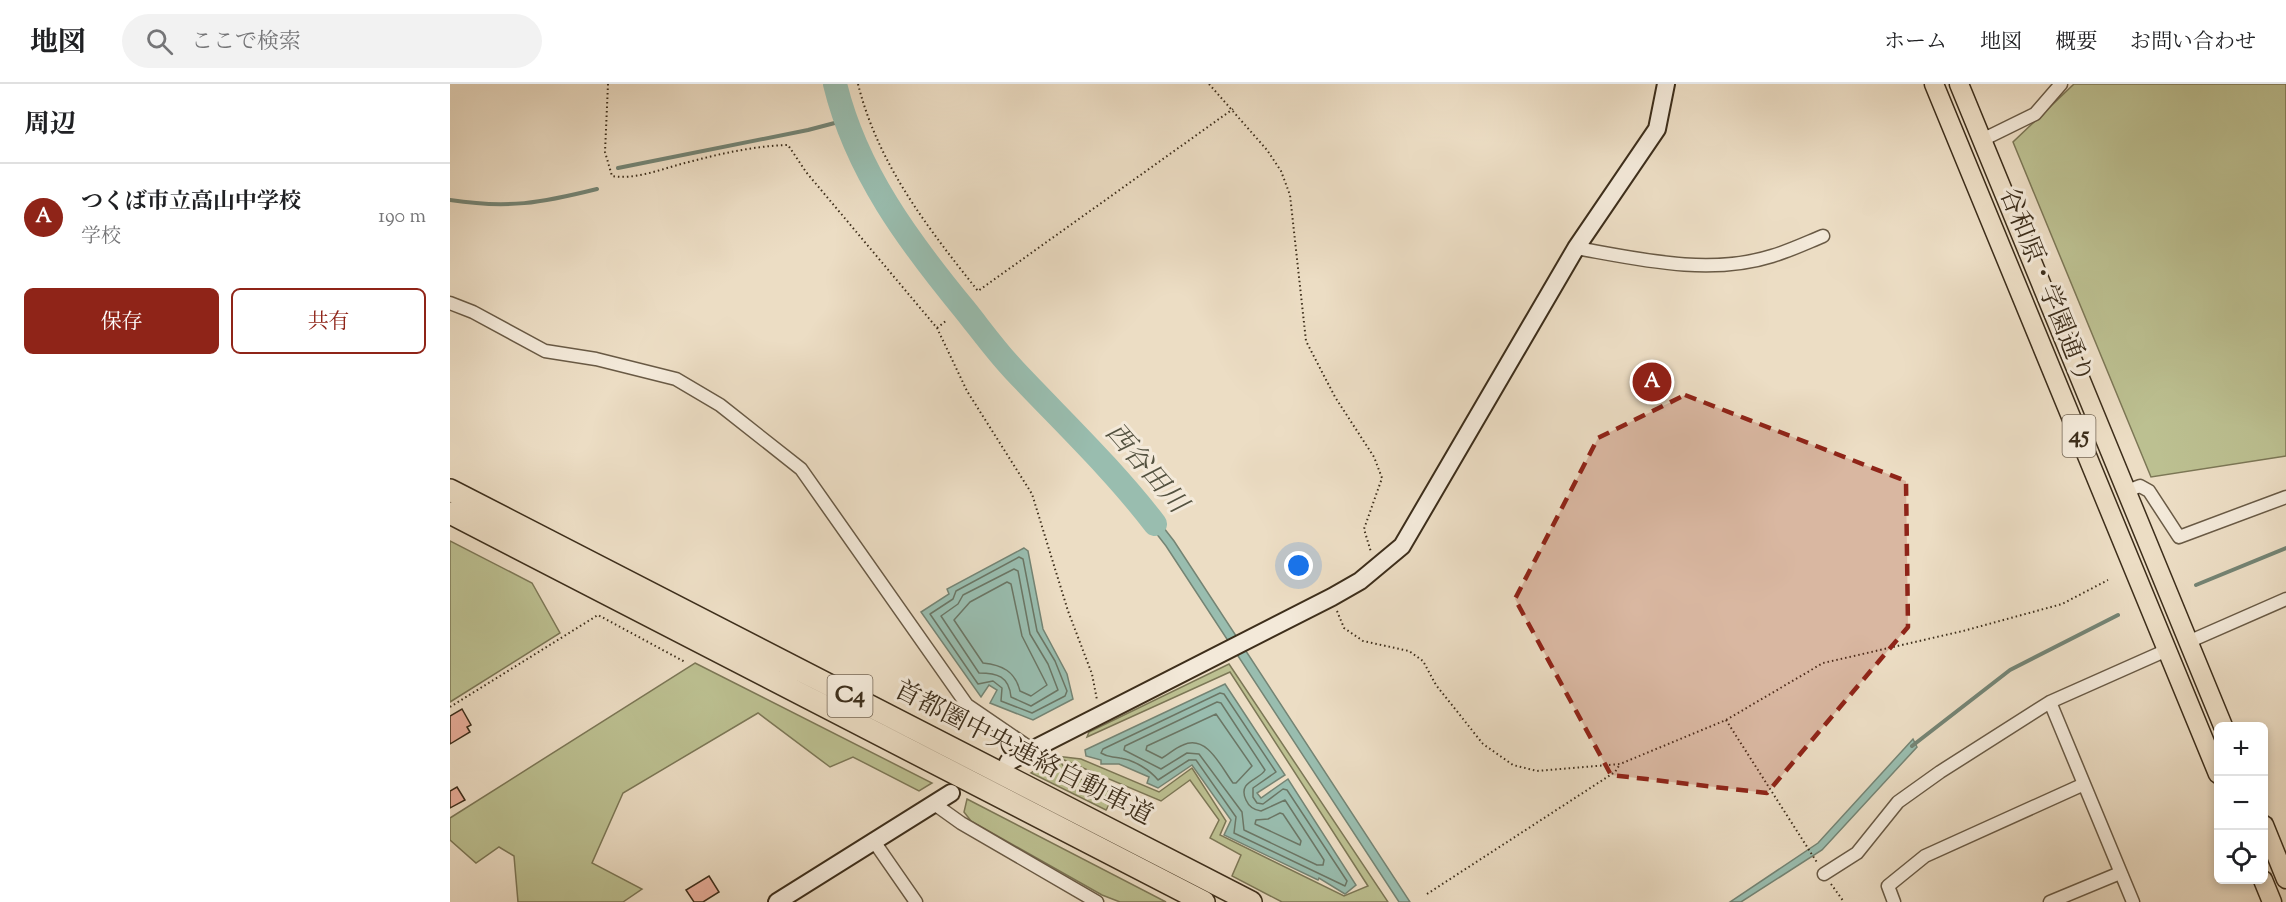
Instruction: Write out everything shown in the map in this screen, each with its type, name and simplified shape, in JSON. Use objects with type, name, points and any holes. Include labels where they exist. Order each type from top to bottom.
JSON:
[{"type":"highway","name":"首都圏中央連絡自動車道","points":[[450,490],[1251,902]]},
{"type":"highway","name":"首都圏中央連絡自動車道","points":[[450,513],[1204,902]]},
{"type":"main road","name":"谷和原・学園通り","points":[[1934,84],[2214,764]]},
{"type":"main road","name":"谷和原・学園通り","points":[[1959,84],[2221,722]]},
{"type":"main road","points":[[2266,830],[2286,879]]},
{"type":"main road","points":[[2265,884],[2272,902]]},
{"type":"street","points":[[1008,762],[1332,597],[1360,581],[1402,546],[1576,248],[1658,129],[1666,84]]},
{"type":"street","points":[[1982,140],[2035,114],[2061,84]]},
{"type":"street","points":[[1576,248],[1662,263],[1720,264],[1770,257],[1823,236]]},
{"type":"street","points":[[450,303],[473,312],[545,351],[596,359],[676,379],[720,405],[801,469],[967,705],[1033,750]]},
{"type":"street","points":[[2127,491],[2140,486],[2149,490],[2179,537],[2286,497]]},
{"type":"street","points":[[2188,642],[2286,599]]},
{"type":"street","points":[[1824,874],[1857,853],[1898,802],[1940,772],[2050,702],[2168,650]]},
{"type":"street","points":[[2050,702],[2082,785],[2133,902]]},
{"type":"street","points":[[1893,902],[1888,886],[1925,856],[2082,785]]},
{"type":"street","points":[[777,902],[951,793]]},
{"type":"street","points":[[933,803],[961,823],[1097,902]]},
{"type":"street","points":[[873,840],[916,902]]},
{"type":"street","points":[[2050,902],[2120,873]]},
{"type":"path","points":[[608,84],[605,152],[612,176],[626,178],[764,145],[788,145],[813,181],[937,328],[967,391],[1032,494],[1068,611],[1092,674],[1100,715]]},
{"type":"path","points":[[858,84],[863,106],[884,157],[926,226],[978,291],[1233,109]]},
{"type":"path","points":[[1209,84],[1267,150],[1281,171],[1290,195],[1306,340],[1335,397],[1374,457],[1382,478],[1364,530],[1376,569]]},
{"type":"path","points":[[937,328],[947,320]]},
{"type":"path","points":[[1332,597],[1344,628],[1363,641],[1409,651],[1423,661],[1436,685],[1483,744],[1513,765],[1537,771],[1620,764],[1726,720],[1823,663],[1962,631],[2062,604],[2108,580]]},
{"type":"path","points":[[450,707],[598,615],[685,662]]},
{"type":"path","points":[[1726,720],[1844,902]]},
{"type":"path","points":[[1427,894],[1615,772],[1620,764]]},
{"type":"highlighted area","points":[[1685,395],[1906,481],[1908,627],[1767,793],[1611,775],[1515,599],[1598,438]]},
{"type":"shaded area","points":[[2074,84],[2286,84],[2286,456],[2151,477],[2013,142]]},
{"type":"shaded area","points":[[450,541],[532,583],[560,633],[450,702]]},
{"type":"shaded area","points":[[695,663],[932,783],[919,791],[853,757],[830,767],[758,713],[623,793],[592,863],[642,889],[623,902],[518,902],[514,856],[499,847],[476,863],[450,840],[450,818]]},
{"type":"shaded area","points":[[1229,664],[1388,902],[1282,902],[1232,876],[1241,855],[1210,838],[1219,820],[1190,780],[1161,801],[1057,757],[1069,774],[1115,794],[1106,810],[1031,773],[1056,756],[1081,759],[1159,792],[1192,768],[1226,821],[1220,835],[1344,896],[1368,886],[1230,672],[1087,737],[1089,732]]},
{"type":"shaded area","points":[[967,799],[1166,902],[1120,902],[1102,895],[971,821],[964,812]]},
{"type":"water","points":[[1139,496],[1174,541],[1410,902],[1399,902],[1166,546],[1132,502]]},
{"type":"water","points":[[1024,548],[1028,551],[1043,629],[1067,674],[1073,699],[1033,720],[990,703],[997,690],[989,685],[981,697],[921,612],[949,594],[947,589]]},
{"type":"water","points":[[1225,684],[1285,775],[1257,793],[1261,798],[1288,779],[1356,885],[1345,894],[1319,878],[1318,880],[1224,835],[1231,820],[1192,765],[1158,788],[1147,783],[1149,777],[1119,764],[1101,764],[1101,760],[1086,756],[1085,750]]},
{"type":"water","points":[[1913,739],[1917,747],[1822,850],[1741,902],[1730,902],[1818,843]]},
{"type":"building","points":[[462,709],[471,725],[467,727],[470,732],[450,744],[450,716]]},
{"type":"building","points":[[457,787],[465,800],[450,808],[450,791]]},
{"type":"building","points":[[709,876],[719,892],[703,902],[694,902],[686,890]]},
{"type":"waterway","name":"西谷田川","points":[[835,84],[856,146],[871,176],[905,232],[1007,363],[1104,464],[1155,524]]},
{"type":"waterway","points":[[618,168],[808,130],[846,120]]},
{"type":"waterway","points":[[450,200],[490,204],[524,203],[597,189]]},
{"type":"waterway","points":[[2196,585],[2286,548]]},
{"type":"waterway","points":[[1912,746],[2010,670],[2118,615]]},
{"type":"place","name":"つくば市立高山中学校","points":[[1652,382]]}]
